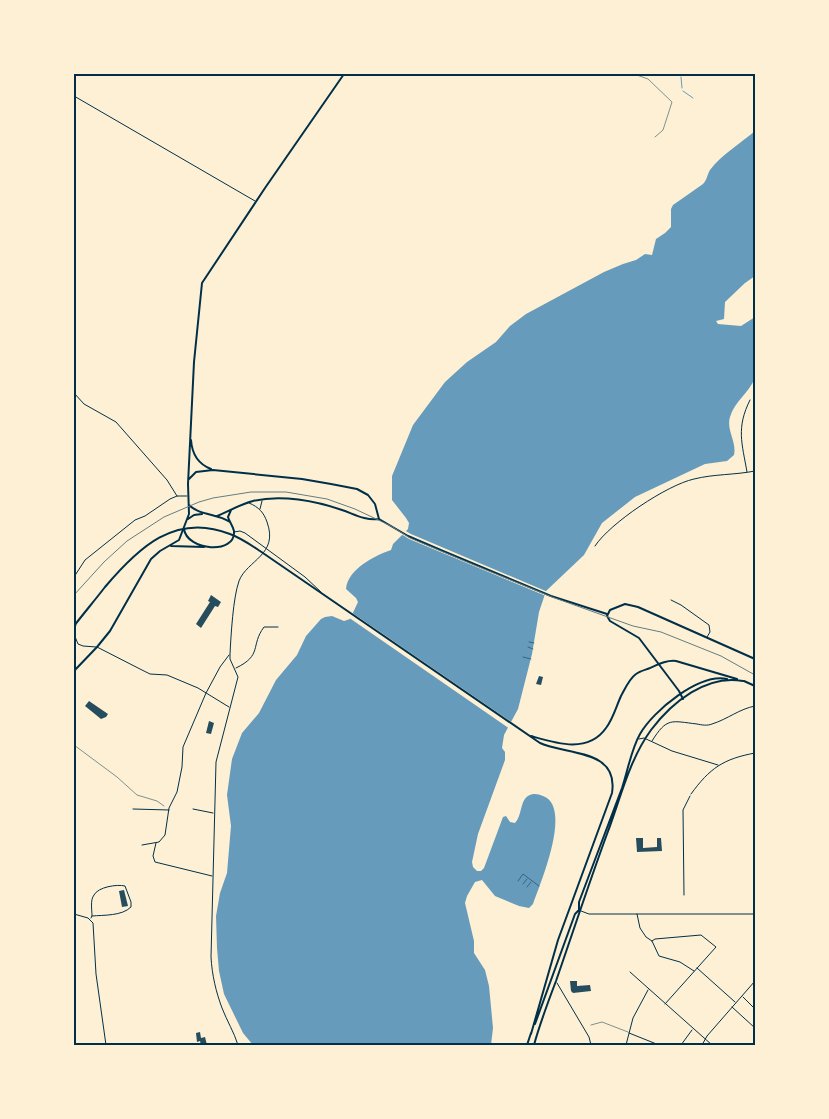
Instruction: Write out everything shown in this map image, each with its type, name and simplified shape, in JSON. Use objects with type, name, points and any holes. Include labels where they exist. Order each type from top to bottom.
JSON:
[{"type":"main road","points":[[74,671],[97,647],[115,623],[151,559],[160,551],[179,540],[187,520],[194,362],[202,283],[344,74]]},
{"type":"main road","points":[[191,435],[196,457],[203,466],[213,470]]},
{"type":"main road","points":[[188,484],[189,479],[196,472],[213,470],[302,478],[357,489],[372,499],[379,518]]},
{"type":"main road","points":[[217,516],[246,503],[263,499],[282,499],[310,502],[364,518],[379,518],[408,536],[443,551],[550,596],[606,614],[610,621],[638,637],[666,673],[683,699]]},
{"type":"main road","points":[[189,505],[196,511],[217,516],[230,523]]},
{"type":"main road","points":[[170,546],[208,548],[220,547],[228,543],[233,537],[234,532],[228,514],[233,509]]},
{"type":"main road","points":[[187,520],[194,515],[205,513]]},
{"type":"main road","points":[[184,526],[188,538],[208,548]]},
{"type":"main road","points":[[74,626],[133,555],[152,541],[181,530],[199,528],[230,533],[260,551],[527,735],[552,748],[586,755],[599,760],[607,768],[612,779],[613,789],[611,798],[558,940],[531,1034]]},
{"type":"main road","points":[[606,614],[617,606],[630,605],[755,659]]},
{"type":"main road","points":[[527,735],[566,745],[577,745],[592,741],[606,728],[619,700],[635,675],[668,661],[676,661],[755,686]]},
{"type":"main road","points":[[527,1045],[575,914],[579,910],[579,902],[616,803],[636,741],[649,721],[681,694],[711,679],[723,678],[743,681]]},
{"type":"main road","points":[[534,1045],[579,910],[629,775],[646,738],[662,718],[683,699],[706,685],[718,681],[733,680]]},
{"type":"main road","points":[[552,978],[556,982]]},
{"type":"street","points":[[74,96],[256,201]]},
{"type":"street","points":[[74,393],[84,404],[116,422],[167,480],[177,496]]},
{"type":"street","points":[[747,473],[740,430],[743,414],[750,400]]},
{"type":"street","points":[[595,546],[601,536],[615,524],[660,494],[691,480],[721,474],[755,471]]},
{"type":"street","points":[[74,577],[81,565],[92,553],[135,520],[146,516],[170,499],[177,496],[188,496]]},
{"type":"street","points":[[260,510],[259,506],[263,499]]},
{"type":"street","points":[[238,1045],[214,984],[211,966],[216,762],[238,677],[230,659],[236,596],[239,580],[263,554],[269,538],[267,521],[260,510],[252,504],[246,503]]},
{"type":"street","points":[[234,532],[242,532],[254,539],[305,577],[329,599]]},
{"type":"street","points":[[671,600],[709,625],[710,632],[707,637]]},
{"type":"street","points":[[74,631],[78,621]]},
{"type":"street","points":[[236,669],[254,656],[264,627],[278,627]]},
{"type":"street","points":[[74,634],[78,644],[97,647],[150,674],[166,675],[206,693],[229,707]]},
{"type":"street","points":[[142,845],[156,843],[165,835],[169,810],[177,792],[182,766],[183,747],[206,693],[230,654]]},
{"type":"street","points":[[652,741],[660,728],[667,722],[677,721],[710,725],[742,709],[755,706]]},
{"type":"street","points":[[636,741],[646,738],[672,751],[718,765]]},
{"type":"street","points":[[684,895],[683,810],[690,795],[718,765],[734,758],[755,753]]},
{"type":"street","points":[[133,808],[169,810]]},
{"type":"street","points":[[193,809],[214,813]]},
{"type":"street","points":[[156,843],[153,856],[155,862],[213,876]]},
{"type":"street","points":[[90,919],[92,916],[92,896],[96,892],[113,886],[125,886],[131,902],[131,907],[128,910],[92,916]]},
{"type":"street","points":[[579,910],[589,914],[755,914]]},
{"type":"street","points":[[74,914],[90,919],[93,925],[96,974],[106,1045]]},
{"type":"street","points":[[637,914],[641,931],[652,942],[658,956],[680,962],[694,971]]},
{"type":"street","points":[[652,942],[656,939],[701,935],[716,947],[665,1004]]},
{"type":"street","points":[[697,968],[736,1003]]},
{"type":"street","points":[[630,972],[712,1045]]},
{"type":"street","points":[[702,1045],[705,1039],[755,981]]},
{"type":"street","points":[[556,982],[589,1037],[591,1045]]},
{"type":"street","points":[[626,1045],[628,1032],[648,989]]},
{"type":"street","points":[[742,996],[755,1009]]},
{"type":"street","points":[[732,1008],[755,1028]]},
{"type":"street","points":[[681,1045],[693,1028]]},
{"type":"street","points":[[628,1032],[659,1045]]},
{"type":"lane","points":[[634,74],[648,80],[672,102],[663,130],[654,137]]},
{"type":"lane","points":[[591,1025],[604,1022],[628,1032]]},
{"type":"path","points":[[530,642],[534,643]]},
{"type":"path","points":[[528,647],[533,649]]},
{"type":"path","points":[[523,657],[530,659]]},
{"type":"path","points":[[74,745],[117,777],[137,795],[157,801],[166,810]]},
{"type":"path","points":[[518,881],[523,874],[540,886]]},
{"type":"path","points":[[523,884],[528,878]]},
{"type":"path","points":[[527,888],[532,881]]},
{"type":"water","points":[[755,131],[755,276],[725,302],[724,319],[716,321],[718,324],[741,326],[755,317],[756,374],[749,388],[732,412],[729,422],[735,450],[734,455],[727,461],[705,464],[635,497],[602,523],[584,555],[546,591],[539,612],[532,654],[518,709],[504,735],[502,748],[505,752],[505,760],[478,834],[472,862],[473,867],[477,871],[481,871],[484,868],[503,817],[506,816],[510,822],[515,823],[525,798],[532,794],[543,796],[551,803],[555,815],[552,847],[533,904],[529,908],[495,896],[482,880],[475,882],[465,903],[474,941],[474,953],[485,970],[489,986],[493,1028],[491,1045],[253,1045],[243,1033],[224,994],[217,948],[216,916],[220,893],[227,873],[231,826],[227,795],[232,759],[242,733],[259,713],[276,680],[297,655],[306,636],[321,619],[332,616],[344,621],[350,619],[358,602],[346,589],[351,575],[363,564],[391,550],[393,544],[408,529],[409,523],[392,500],[392,476],[413,425],[445,382],[467,362],[496,342],[510,326],[526,314],[604,272],[636,260],[645,254],[652,255],[656,239],[671,227],[671,209],[673,205],[703,184],[710,170],[725,154]]},
{"type":"pier","points":[[404,530],[548,592],[546,596],[409,539],[401,534]]},
{"type":"pier","points":[[351,612],[513,723],[510,729],[348,617]]},
{"type":"building","points":[[211,595],[221,602],[218,607],[215,606],[201,628],[196,624],[210,602],[208,601]]},
{"type":"building","points":[[539,676],[543,677],[541,685],[536,684]]},
{"type":"building","points":[[89,701],[108,714],[106,717],[101,719],[85,706]]},
{"type":"building","points":[[209,721],[214,723],[211,734],[206,733]]},
{"type":"building","points":[[636,838],[643,838],[643,848],[657,847],[657,838],[661,838],[662,851],[637,852]]},
{"type":"building","points":[[124,890],[128,906],[122,907],[119,891]]},
{"type":"building","points":[[570,981],[577,981],[577,986],[590,985],[591,991],[573,993]]},
{"type":"building","points":[[200,1032],[201,1038],[205,1037],[207,1045],[201,1045],[200,1041],[197,1042],[196,1033]]},
{"type":"waterway","points":[[681,77],[682,88]]},
{"type":"waterway","points":[[683,91],[693,98]]},
{"type":"railway","points":[[74,595],[104,562],[127,541],[164,517],[213,498],[251,492],[286,492],[327,499],[355,509],[391,526],[410,538],[474,565],[552,597],[633,626],[661,632],[721,656],[755,675]]}]
